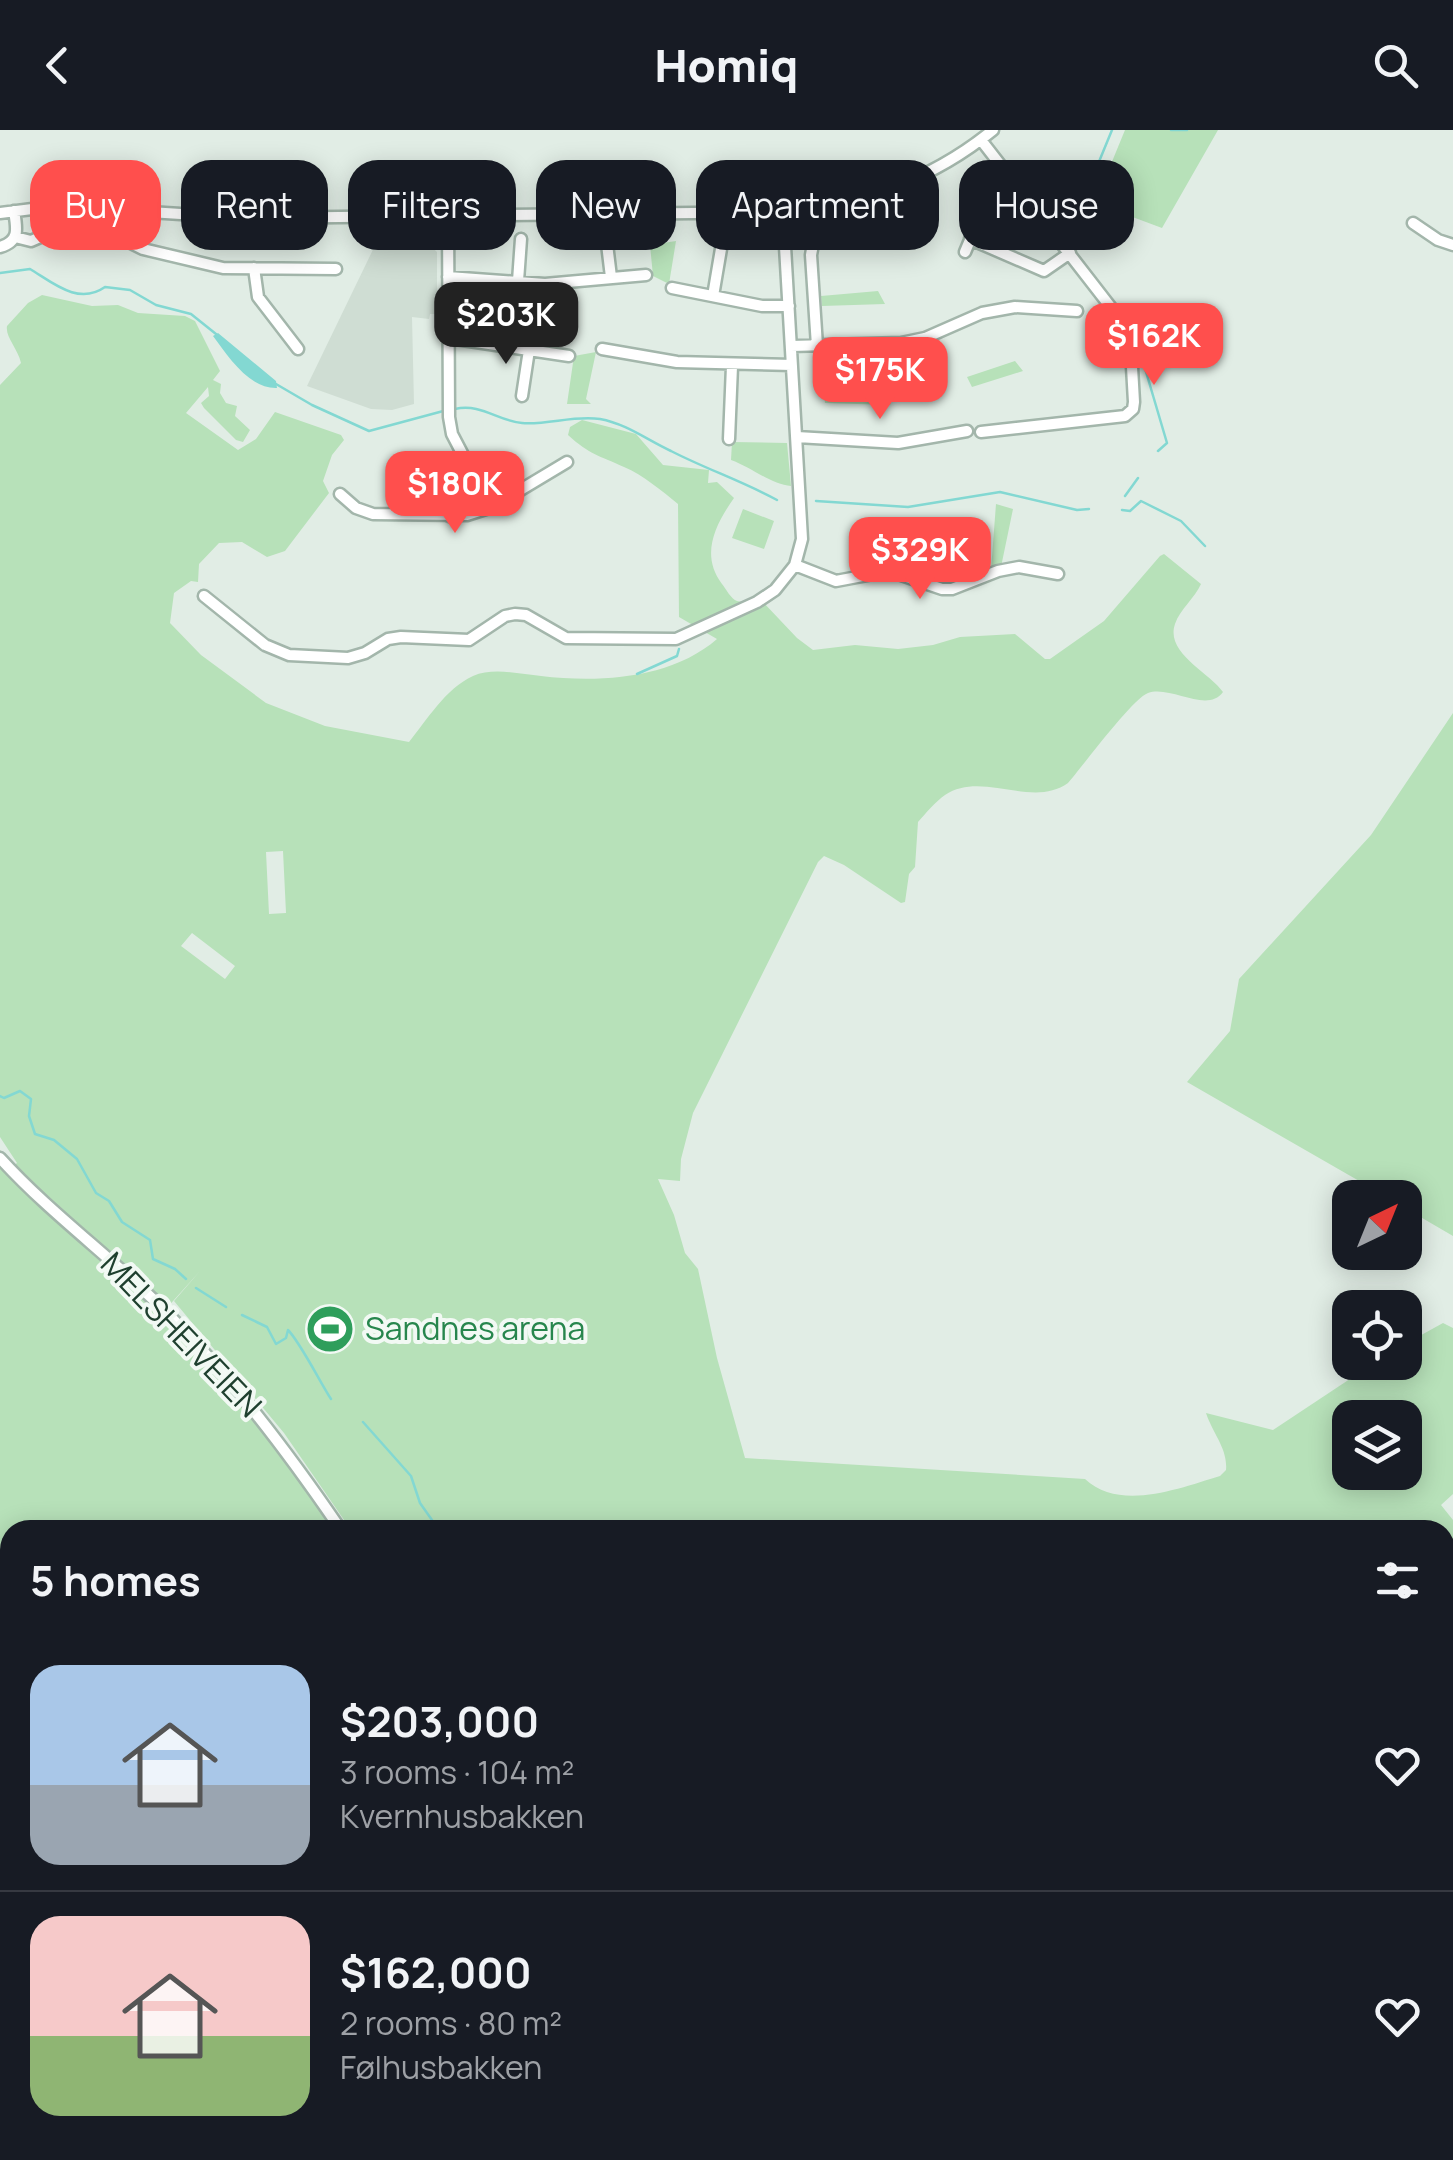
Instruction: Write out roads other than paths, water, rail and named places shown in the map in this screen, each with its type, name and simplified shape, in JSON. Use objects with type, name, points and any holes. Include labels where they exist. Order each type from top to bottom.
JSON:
[{"type":"street","points":[[939,166],[992,130]]},
{"type":"street","points":[[981,140],[1130,332],[1133,408],[1125,416],[981,432]]},
{"type":"street","points":[[0,213],[86,206],[242,218],[348,217]]},
{"type":"street","points":[[0,248],[16,237],[14,211]]},
{"type":"street","points":[[516,215],[696,213]]},
{"type":"street","points":[[1414,223],[1438,240],[1453,245]]},
{"type":"street","points":[[16,237],[31,241],[60,228],[98,228],[143,249],[214,266],[336,268]]},
{"type":"street","points":[[518,281],[521,239]]},
{"type":"street","points":[[448,250],[450,428],[464,456],[452,491],[450,516]]},
{"type":"street","points":[[608,250],[611,277]]},
{"type":"street","points":[[713,296],[721,250]]},
{"type":"street","points":[[204,596],[278,653],[343,659],[395,638],[469,640],[505,616],[515,614],[526,615],[566,638],[676,639],[766,596],[795,565],[802,529],[785,250]]},
{"type":"street","points":[[813,250],[817,346]]},
{"type":"street","points":[[997,250],[1044,271],[1070,253]]},
{"type":"street","points":[[254,268],[258,296],[298,349]]},
{"type":"street","points":[[448,277],[562,284],[646,275]]},
{"type":"street","points":[[672,288],[762,306],[789,306]]},
{"type":"street","points":[[791,346],[902,343],[926,338],[982,314],[1014,307],[1077,311]]},
{"type":"street","points":[[449,338],[570,356]]},
{"type":"street","points":[[602,349],[677,362],[792,366]]},
{"type":"street","points":[[522,396],[528,350]]},
{"type":"street","points":[[729,438],[732,366]]},
{"type":"street","points":[[796,438],[898,444],[967,431]]},
{"type":"street","points":[[340,494],[356,508],[373,514],[450,516],[492,507],[566,462]]},
{"type":"street","points":[[795,565],[836,581],[889,572],[952,589],[1019,567],[1058,574]]},
{"type":"street","name":"MELSHEIVEIEN","points":[[0,1158],[160,1306],[220,1368],[269,1427],[334,1520]]},
{"type":"water","points":[[218,333],[276,381],[277,388],[257,383],[240,370],[213,336]]},
{"type":"waterway","points":[[1100,160],[1112,130]]},
{"type":"waterway","points":[[1171,130],[1187,130]]},
{"type":"waterway","points":[[0,273],[30,269],[75,293],[105,287],[130,290],[156,305],[191,314],[216,334]]},
{"type":"waterway","points":[[1137,317],[1144,365],[1167,443],[1158,451]]},
{"type":"waterway","points":[[276,384],[369,431],[447,410]]},
{"type":"waterway","points":[[455,409],[473,408],[522,423],[580,418],[610,421],[777,500]]},
{"type":"waterway","points":[[1125,496],[1138,478]]},
{"type":"waterway","points":[[816,501],[908,507],[1000,492],[1077,510],[1089,509]]},
{"type":"waterway","points":[[1122,510],[1130,511],[1141,501],[1181,521],[1205,546]]},
{"type":"waterway","points":[[637,674],[677,656],[679,649]]},
{"type":"waterway","points":[[0,1096],[20,1091],[31,1099],[29,1116],[35,1134],[54,1140],[77,1159],[96,1193],[109,1201],[122,1222],[150,1240],[153,1259],[186,1279]]},
{"type":"waterway","points":[[196,1288],[226,1307]]},
{"type":"waterway","points":[[242,1315],[267,1327],[276,1344],[286,1338],[288,1330],[331,1399]]},
{"type":"waterway","points":[[363,1422],[411,1476],[420,1503],[432,1520]]},
{"type":"place","name":"Sandnes arena","points":[[330,1329]]}]
